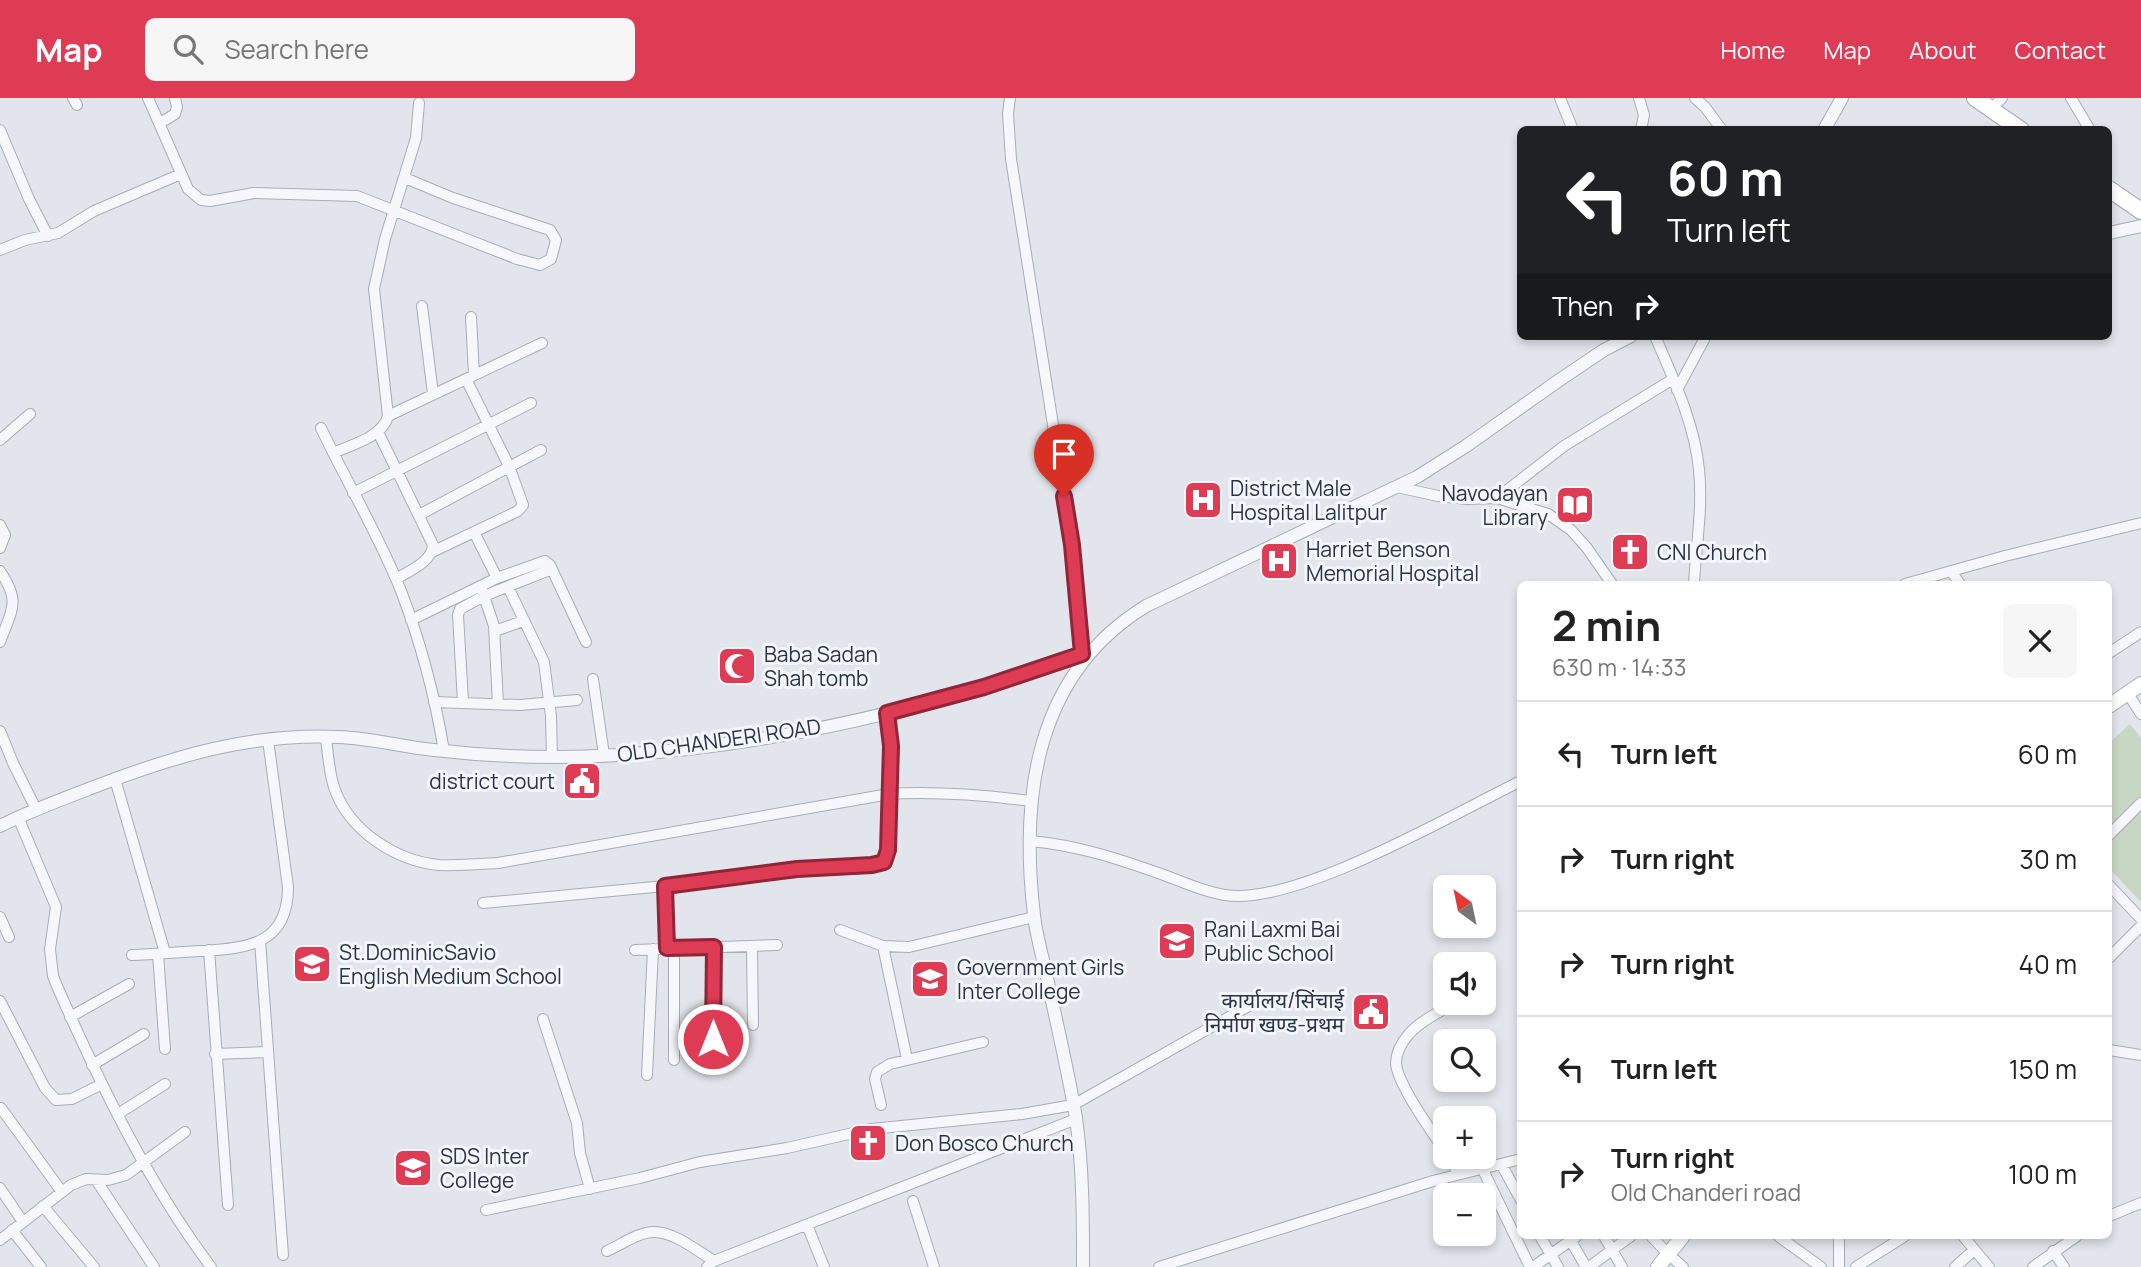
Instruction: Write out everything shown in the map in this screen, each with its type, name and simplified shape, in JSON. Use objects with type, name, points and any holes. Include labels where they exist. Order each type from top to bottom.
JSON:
[{"type":"main road","points":[[1975,98],[1997,104],[2015,126]]},
{"type":"main road","points":[[2112,187],[2141,211]]},
{"type":"main road","points":[[2112,704],[2141,684]]},
{"type":"main road","points":[[2112,714],[2137,698]]},
{"type":"main road","points":[[1674,1262],[1682,1239]]},
{"type":"main road","points":[[1658,1267],[1674,1262],[1691,1239]]},
{"type":"street","points":[[148,98],[181,174],[194,196],[210,201],[254,193],[356,196],[517,259],[540,265],[551,259],[556,240],[550,230],[453,198],[405,178]]},
{"type":"street","points":[[160,123],[176,114],[175,98]]},
{"type":"street","points":[[1010,98],[1008,114],[1012,159],[1072,545],[1085,653]]},
{"type":"street","points":[[1560,98],[1571,126]]},
{"type":"street","points":[[1639,98],[1644,115],[1642,126]]},
{"type":"street","points":[[1695,98],[1720,126]]},
{"type":"street","points":[[1826,126],[1842,98]]},
{"type":"street","points":[[2071,98],[2088,126]]},
{"type":"street","points":[[333,453],[378,432],[387,422],[373,289],[385,239],[416,138],[419,103]]},
{"type":"street","points":[[0,130],[48,236]]},
{"type":"street","points":[[0,250],[25,240],[48,236],[94,211],[181,174]]},
{"type":"street","points":[[2112,232],[2141,226]]},
{"type":"street","points":[[422,306],[433,394]]},
{"type":"street","points":[[432,552],[522,509],[522,499],[509,466],[470,377],[471,317]]},
{"type":"street","points":[[1083,1267],[1082,1189],[1076,1119],[1034,917],[1030,834],[1037,759],[1052,716],[1085,653],[1125,619],[1146,606],[1417,477],[1604,350],[1623,340]]},
{"type":"street","points":[[1658,340],[1695,445],[1699,470],[1694,581]]},
{"type":"street","points":[[1497,498],[1564,446],[1675,384],[1703,340]]},
{"type":"street","points":[[388,416],[542,343]]},
{"type":"street","points":[[353,493],[531,403]]},
{"type":"street","points":[[0,440],[30,414]]},
{"type":"street","points":[[321,428],[396,579],[411,620],[434,702],[444,751]]},
{"type":"street","points":[[378,432],[433,545],[428,558],[396,579]]},
{"type":"street","points":[[419,515],[541,450]]},
{"type":"street","points":[[1397,487],[1438,496],[1497,498],[1548,514],[1571,530],[1610,581]]},
{"type":"street","points":[[1915,581],[2141,523]]},
{"type":"street","points":[[0,526],[5,535],[1,547]]},
{"type":"street","points":[[474,533],[497,578]]},
{"type":"street","points":[[463,702],[458,612],[497,578],[542,561],[548,562],[586,642]]},
{"type":"street","points":[[411,620],[482,591],[508,587],[552,569]]},
{"type":"street","points":[[1951,570],[1958,581]]},
{"type":"street","points":[[0,571],[13,592],[13,603],[0,642]]},
{"type":"street","points":[[508,587],[544,662],[550,703],[552,757]]},
{"type":"street","points":[[482,591],[495,631],[498,704]]},
{"type":"street","points":[[495,631],[523,621]]},
{"type":"street","points":[[2112,651],[2141,632]]},
{"type":"street","name":"OLD CHANDERI ROAD","points":[[0,826],[115,779],[205,749],[268,740],[333,737],[444,751],[552,757],[684,749],[887,713],[984,687],[1085,653]]},
{"type":"street","points":[[593,679],[604,755]]},
{"type":"street","points":[[2137,698],[2141,714]]},
{"type":"street","points":[[434,702],[498,704],[577,700]]},
{"type":"street","points":[[483,903],[665,886],[797,869],[879,864],[888,857],[891,746],[887,713]]},
{"type":"street","points":[[0,731],[37,809]]},
{"type":"street","points":[[333,737],[334,790],[354,822],[387,848],[416,861],[440,865],[498,863],[889,794],[976,794],[1031,801]]},
{"type":"street","points":[[132,955],[253,945],[277,928],[285,917],[288,887],[268,740]]},
{"type":"street","points":[[115,779],[161,953],[165,1049]]},
{"type":"street","points":[[1030,834],[1092,850],[1212,892],[1241,897],[1258,895],[1318,878],[1517,782]]},
{"type":"street","points":[[2112,832],[2141,803]]},
{"type":"street","points":[[18,817],[57,907],[50,949],[53,976],[92,1065],[118,1114],[176,1215],[211,1267]]},
{"type":"street","points":[[665,886],[671,948],[674,1060]]},
{"type":"street","points":[[2112,889],[2141,919]]},
{"type":"street","points":[[0,916],[9,937]]},
{"type":"street","points":[[840,930],[883,947],[909,947],[1034,917]]},
{"type":"street","points":[[2112,955],[2141,926]]},
{"type":"street","points":[[260,941],[283,1255]]},
{"type":"street","points":[[635,950],[777,945]]},
{"type":"street","points":[[752,946],[753,1025]]},
{"type":"street","points":[[713,1039],[714,947]]},
{"type":"street","points":[[883,947],[907,1059]]},
{"type":"street","points":[[648,1075],[653,949]]},
{"type":"street","points":[[209,950],[228,1205]]},
{"type":"street","points":[[71,1017],[128,984]]},
{"type":"street","points":[[486,1210],[590,1189],[700,1162],[787,1148],[871,1129],[1023,1114],[1073,1105],[1261,999]]},
{"type":"street","points":[[0,1001],[45,1088],[56,1100],[63,1102],[72,1099],[102,1084]]},
{"type":"street","points":[[1433,1132],[1404,1085],[1397,1071],[1396,1060],[1400,1046],[1411,1031],[1435,1015]]},
{"type":"street","points":[[544,1019],[576,1123],[580,1153],[590,1189]]},
{"type":"street","points":[[92,1065],[144,1034]]},
{"type":"street","points":[[881,1105],[875,1086],[877,1072],[890,1064],[907,1059],[983,1042]]},
{"type":"street","points":[[2112,1050],[2141,1055]]},
{"type":"street","points":[[215,1054],[268,1052]]},
{"type":"street","points":[[118,1114],[165,1084]]},
{"type":"street","points":[[1,1108],[62,1192]]},
{"type":"street","points":[[607,1251],[653,1232],[666,1234],[711,1264],[1076,1119]]},
{"type":"street","points":[[0,1240],[79,1181],[115,1179],[126,1175],[185,1132]]},
{"type":"street","points":[[1496,1165],[1517,1160]]},
{"type":"street","points":[[1501,1164],[1517,1193]]},
{"type":"street","points":[[1456,1169],[1459,1174]]},
{"type":"street","points":[[1159,1267],[1478,1169]]},
{"type":"street","points":[[1482,1169],[1517,1239]]},
{"type":"street","points":[[96,1180],[154,1267]]},
{"type":"street","points":[[0,1188],[23,1222]]},
{"type":"street","points":[[913,1201],[934,1267]]},
{"type":"street","points":[[2112,1215],[2141,1203]]},
{"type":"street","points":[[43,1206],[94,1267]]},
{"type":"street","points":[[807,1225],[824,1267]]},
{"type":"street","points":[[12,1230],[41,1267]]},
{"type":"street","points":[[1517,1239],[1531,1267],[1570,1239]]},
{"type":"street","points":[[1542,1239],[1558,1267]]},
{"type":"street","points":[[1573,1239],[1588,1267],[1627,1239]]},
{"type":"street","points":[[1606,1239],[1622,1267]]},
{"type":"street","points":[[1654,1239],[1674,1262]]},
{"type":"street","points":[[1782,1239],[1821,1267]]},
{"type":"street","points":[[1839,1239],[1839,1267]]},
{"type":"street","points":[[1856,1267],[1900,1239]]},
{"type":"street","points":[[1965,1239],[1989,1267]]},
{"type":"street","points":[[2033,1267],[2072,1239]]},
{"type":"street","points":[[1955,1267],[1974,1250]]},
{"type":"street","points":[[2053,1251],[2064,1267]]},
{"type":"green space","points":[[2130,724],[2141,738],[2141,902],[2112,871],[2112,740]]},
{"type":"place","name":"District Male Hospital Lalitpur","points":[[1203,500]]},
{"type":"place","name":"Navodayan Library","points":[[1575,505]]},
{"type":"place","name":"CNI Church","points":[[1630,552]]},
{"type":"place","name":"Harriet Benson Memorial Hospital","points":[[1279,561]]},
{"type":"place","name":"Baba Sadan Shah tomb","points":[[737,666]]},
{"type":"place","name":"district court","points":[[582,781]]},
{"type":"place","name":"Rani Laxmi Bai Public School","points":[[1177,941]]},
{"type":"place","name":"St.DominicSavio English Medium School","points":[[312,964]]},
{"type":"place","name":"Government Girls Inter College","points":[[930,979]]},
{"type":"place","name":"कार्यालय/सिंचाई निर्माण खण्ड-प्रथम","points":[[1371,1012]]},
{"type":"place","name":"Don Bosco Church","points":[[868,1143]]},
{"type":"place","name":"SDS Inter College","points":[[413,1168]]},
{"type":"route","points":[[713,1039],[714,947],[667,948],[665,886],[797,869],[884,862],[888,857],[891,769],[891,729],[887,713],[984,687],[1082,654],[1072,545],[1064,496]]}]
